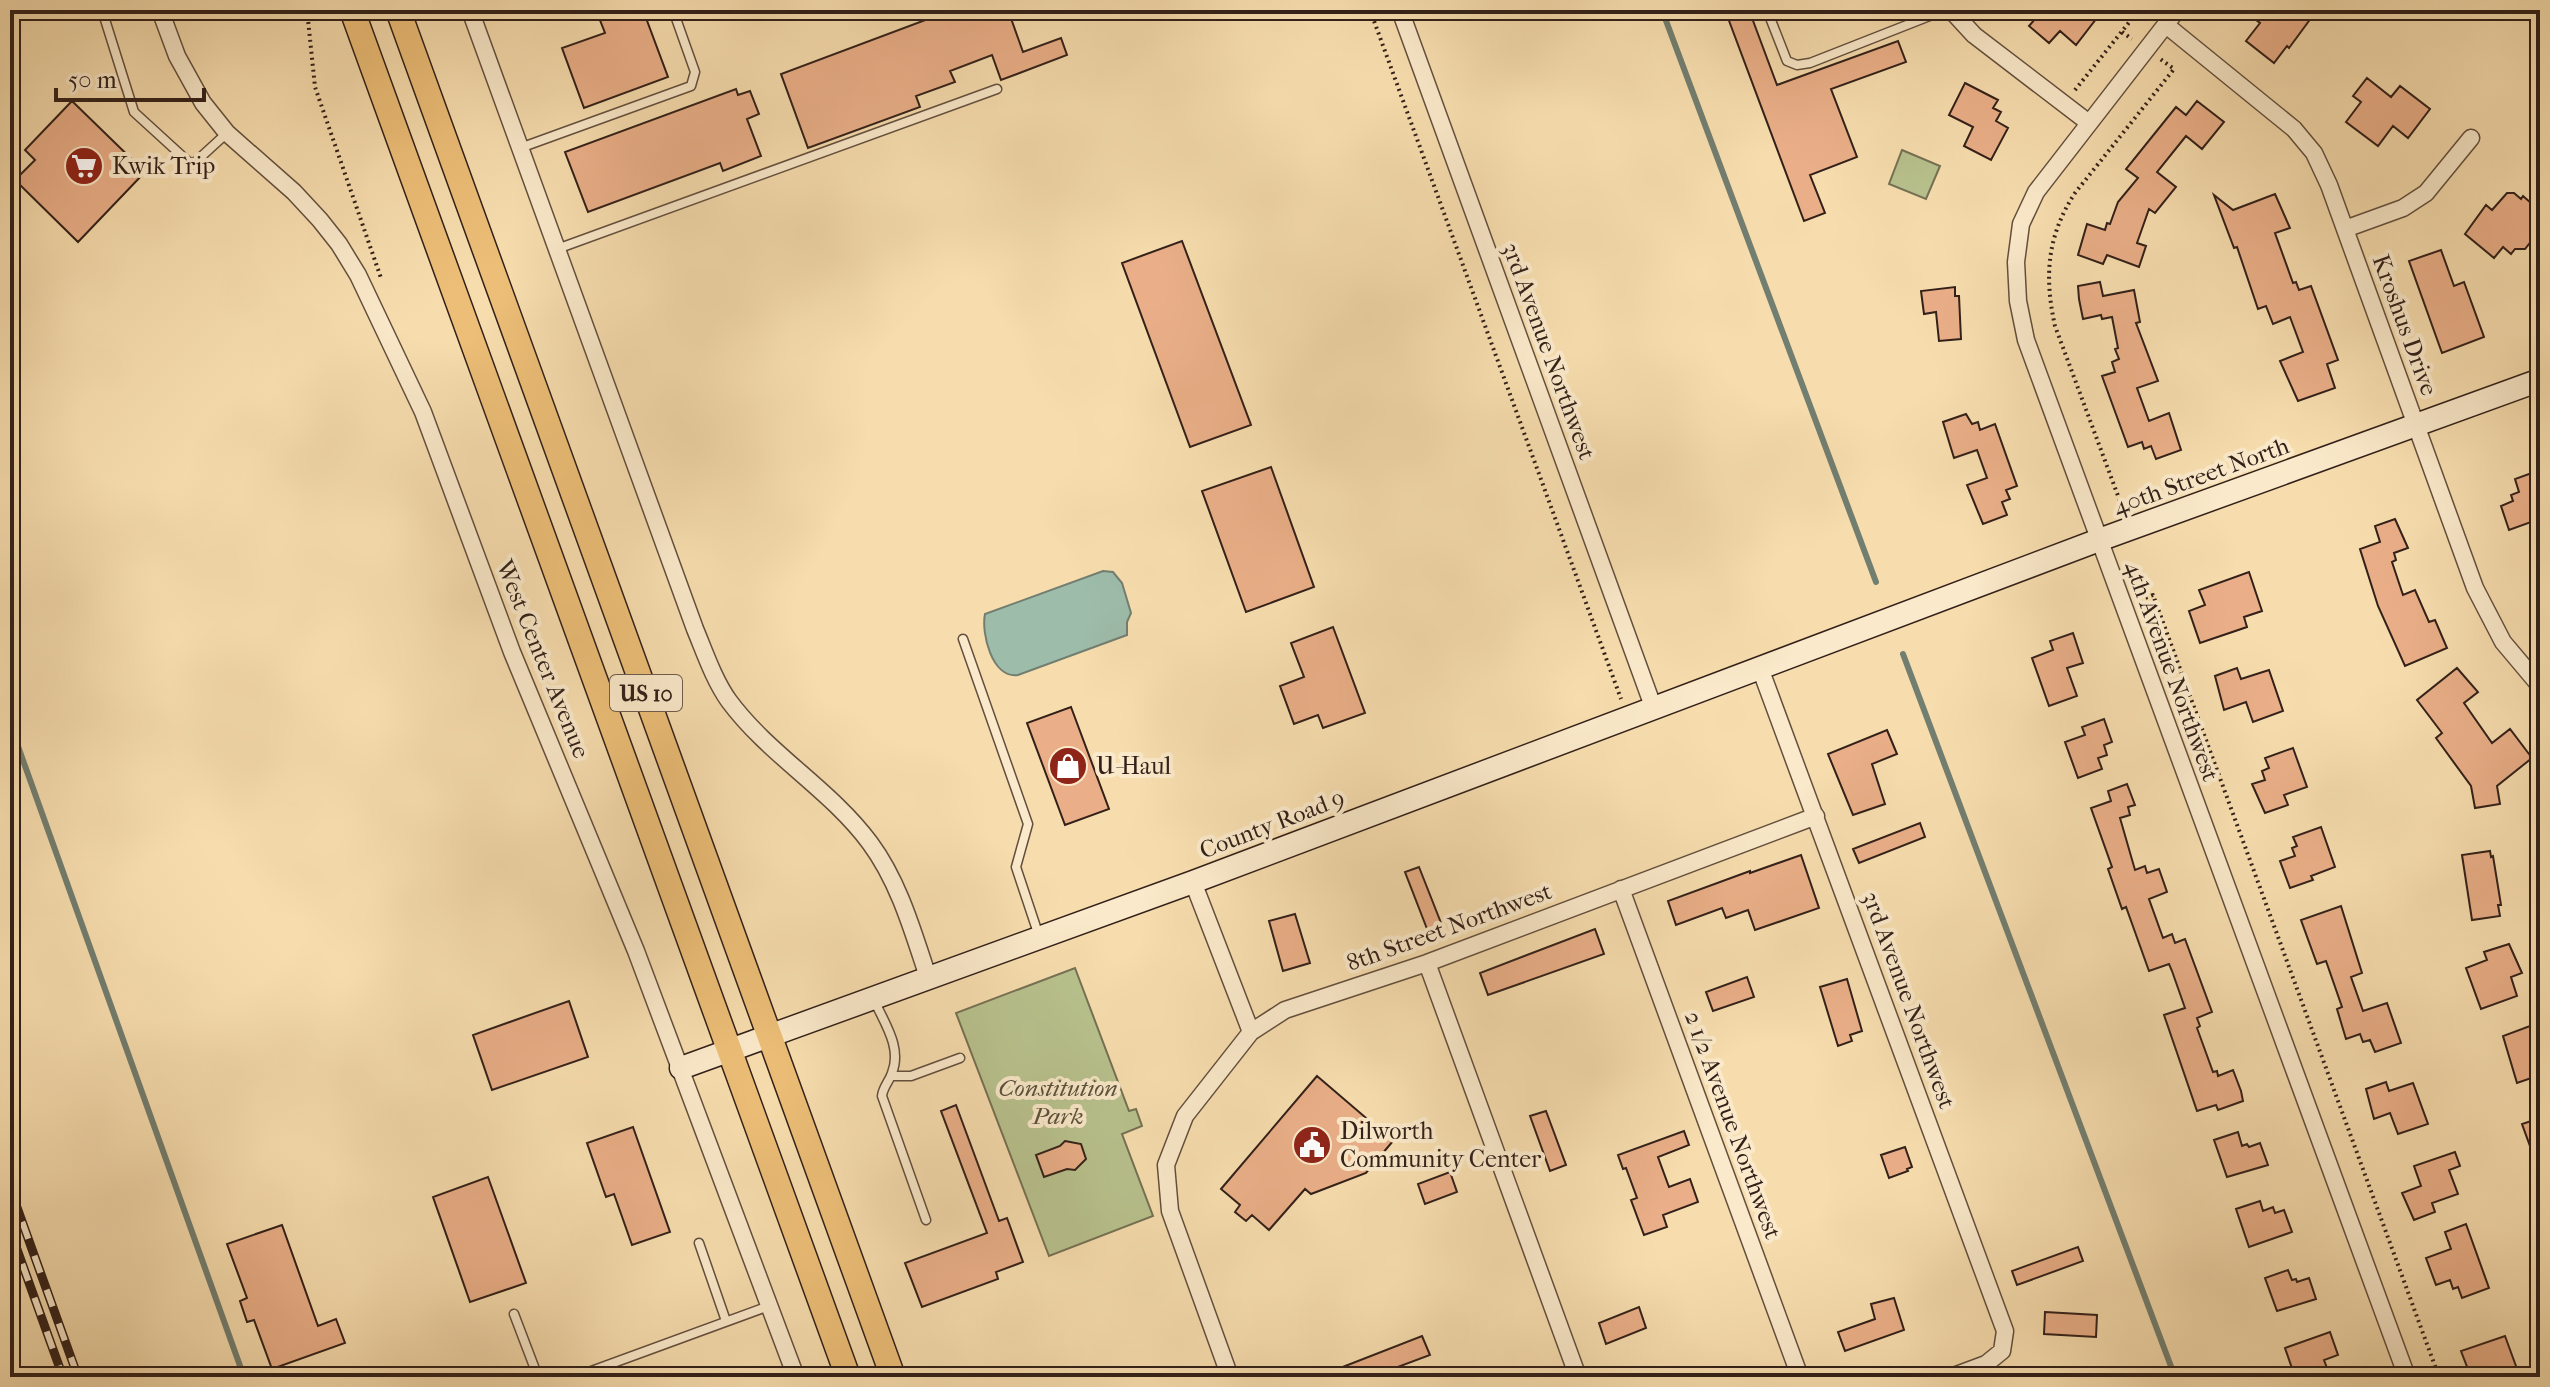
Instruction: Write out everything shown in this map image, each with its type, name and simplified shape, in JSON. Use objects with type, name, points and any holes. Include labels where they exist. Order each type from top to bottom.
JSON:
[{"type":"main road","name":"US 10","points":[[352,10],[848,1377]]},
{"type":"main road","name":"US 10","points":[[398,10],[893,1377]]},
{"type":"street","name":"West Center Avenue","points":[[160,10],[177,56],[203,103],[227,133],[294,192],[339,244],[358,275],[423,412],[512,652],[636,951],[796,1377]]},
{"type":"street","points":[[470,10],[695,629],[722,688],[757,733],[823,791],[872,845],[905,909],[928,977]]},
{"type":"street","name":"3rd Avenue Northwest","points":[[1400,10],[1654,709]]},
{"type":"street","points":[[1951,10],[1974,35],[2089,123]]},
{"type":"street","name":"4th Avenue Northwest","points":[[2177,10],[2036,192],[2021,224],[2016,262],[2018,301],[2026,340],[2407,1377]]},
{"type":"street","name":"Kroshus Drive","points":[[2166,25],[2294,129],[2314,153],[2329,185],[2475,588],[2503,642],[2540,686]]},
{"type":"street","points":[[2345,229],[2403,208],[2426,193],[2471,138]]},
{"type":"street","name":"40th Street North","points":[[1879,623],[2540,380]]},
{"type":"street","name":"County Road 9","points":[[681,1068],[1193,882],[1879,623]]},
{"type":"street","name":"3rd Avenue Northwest","points":[[1760,668],[2005,1331],[2002,1351],[1986,1364],[1951,1377]]},
{"type":"street","name":"8th Street Northwest","points":[[1230,1377],[1170,1211],[1166,1165],[1185,1116],[1251,1032],[1285,1010],[1427,963],[1816,816]]},
{"type":"street","points":[[1193,882],[1251,1032]]},
{"type":"street","name":"2 1/2 Avenue Northwest","points":[[1621,889],[1800,1377]]},
{"type":"street","points":[[1427,963],[1578,1377]]},
{"type":"lane","points":[[102,10],[134,112],[192,165],[227,133]]},
{"type":"lane","points":[[520,148],[691,86],[695,72],[673,10]]},
{"type":"lane","points":[[1767,10],[1787,61],[1797,65],[1810,63],[1945,10]]},
{"type":"lane","points":[[557,249],[997,89]]},
{"type":"lane","points":[[963,639],[1028,824],[1016,867],[1040,937]]},
{"type":"lane","points":[[873,997],[894,1044],[896,1058],[892,1076],[882,1089],[882,1096],[926,1220]]},
{"type":"lane","points":[[892,1076],[911,1076],[960,1058]]},
{"type":"lane","points":[[699,1243],[726,1321]]},
{"type":"lane","points":[[575,1377],[769,1305]]},
{"type":"lane","points":[[514,1314],[538,1377]]},
{"type":"path","points":[[307,10],[315,87],[383,283]]},
{"type":"path","points":[[1370,10],[1628,718]]},
{"type":"path","points":[[2064,105],[2139,10]]},
{"type":"path","points":[[2130,529],[2055,326],[2048,274],[2051,247],[2062,214],[2075,193],[2174,69]]},
{"type":"path","points":[[2123,607],[2153,595],[2439,1377]]},
{"type":"green space","points":[[1902,150],[1940,166],[1926,199],[1889,184]]},
{"type":"green space","name":"Constitution Park","points":[[1075,968],[1129,1111],[1136,1109],[1142,1126],[1122,1134],[1153,1216],[1049,1256],[956,1013]]},
{"type":"shaded area","points":[[1103,571],[1113,572],[1122,583],[1131,613],[1127,635],[1018,675],[1001,670],[987,643],[985,614]]},
{"type":"building","points":[[596,10],[643,10],[668,77],[584,108],[562,48],[605,33]]},
{"type":"building","points":[[952,10],[1008,10],[1023,52],[1061,38],[1067,55],[1001,80],[992,55],[950,71],[955,82],[916,96],[920,107],[808,148],[781,74]]},
{"type":"building","points":[[1725,10],[1749,10],[1777,85],[1898,41],[1906,62],[1831,89],[1857,157],[1810,175],[1825,213],[1804,221]]},
{"type":"building","points":[[2043,10],[2103,10],[2076,45],[2060,31],[2049,43],[2029,26]]},
{"type":"building","points":[[2243,10],[2317,10],[2274,63],[2246,41],[2260,23]]},
{"type":"building","points":[[2367,78],[2391,97],[2400,86],[2430,109],[2408,138],[2393,126],[2378,146],[2346,122],[2361,102],[2353,96]]},
{"type":"building","points":[[1965,83],[1998,100],[1993,108],[2001,112],[1996,121],[2008,128],[1991,160],[1964,146],[1973,127],[1949,115]]},
{"type":"building","points":[[736,89],[738,95],[750,91],[759,114],[747,119],[761,156],[723,171],[720,163],[588,212],[565,152]]},
{"type":"building","name":"Kwik Trip","points":[[72,101],[145,172],[78,242],[15,180],[35,160],[25,150]]},
{"type":"building","points":[[2197,101],[2224,122],[2202,149],[2186,136],[2157,172],[2176,187],[2155,213],[2149,209],[2137,243],[2146,246],[2139,267],[2107,255],[2103,264],[2078,255],[2087,224],[2105,230],[2118,202],[2138,178],[2126,169],[2176,107],[2186,115]]},
{"type":"building","points":[[2507,193],[2514,193],[2521,199],[2523,196],[2540,211],[2540,230],[2525,249],[2515,249],[2511,254],[2503,247],[2494,258],[2465,234],[2486,205],[2492,210]]},
{"type":"building","points":[[2275,194],[2290,228],[2275,233],[2293,283],[2296,282],[2299,290],[2311,286],[2338,360],[2327,364],[2335,388],[2298,401],[2280,361],[2303,352],[2290,317],[2273,324],[2266,306],[2258,309],[2237,247],[2234,248],[2214,195],[2233,210]]},
{"type":"building","points":[[1182,241],[1251,425],[1190,447],[1122,263]]},
{"type":"building","points":[[2441,250],[2454,286],[2464,282],[2484,337],[2442,353],[2409,261]]},
{"type":"building","points":[[2100,282],[2103,296],[2134,290],[2140,322],[2136,323],[2158,381],[2137,388],[2149,421],[2169,413],[2181,450],[2156,459],[2151,446],[2144,449],[2142,442],[2128,447],[2102,376],[2115,372],[2112,362],[2119,359],[2112,317],[2102,319],[2101,315],[2083,319],[2079,299],[2078,286]]},
{"type":"building","points":[[1955,287],[1955,296],[1959,296],[1961,339],[1939,341],[1936,312],[1924,314],[1921,291]]},
{"type":"building","points":[[1966,414],[1972,424],[1978,422],[1980,430],[1995,424],[2017,486],[2006,490],[2010,499],[2002,502],[2007,515],[1983,524],[1967,485],[1987,478],[1977,450],[1954,458],[1943,422]]},
{"type":"building","points":[[1271,467],[1314,587],[1246,612],[1202,491]]},
{"type":"building","points":[[2540,470],[2540,513],[2532,516],[2534,521],[2509,530],[2501,506],[2513,501],[2511,495],[2519,492],[2515,479]]},
{"type":"building","points":[[2395,519],[2408,548],[2394,553],[2396,560],[2392,562],[2403,595],[2415,590],[2429,622],[2435,620],[2447,648],[2405,666],[2378,606],[2360,549],[2380,542],[2375,526]]},
{"type":"building","points":[[2249,572],[2262,611],[2244,617],[2247,627],[2200,643],[2189,611],[2205,605],[2199,590]]},
{"type":"building","points":[[1333,627],[1365,713],[1323,728],[1318,715],[1294,724],[1280,686],[1304,677],[1291,643]]},
{"type":"building","points":[[2073,633],[2083,663],[2067,668],[2077,696],[2049,706],[2032,658],[2053,650],[2050,641]]},
{"type":"building","points":[[2237,668],[2241,679],[2269,670],[2283,711],[2253,722],[2246,702],[2224,710],[2215,676]]},
{"type":"building","points":[[2457,668],[2478,692],[2464,703],[2492,743],[2510,729],[2532,758],[2497,786],[2500,804],[2475,808],[2471,786],[2436,738],[2442,733],[2417,700]]},
{"type":"building","name":"U-Haul","points":[[1071,707],[1109,809],[1065,825],[1027,723]]},
{"type":"building","points":[[2104,719],[2112,742],[2104,745],[2107,755],[2098,758],[2102,769],[2078,778],[2065,742],[2085,735],[2082,727]]},
{"type":"building","points":[[1887,730],[1897,754],[1872,764],[1885,804],[1853,815],[1828,754]]},
{"type":"building","points":[[2293,748],[2307,787],[2284,795],[2288,805],[2265,813],[2252,784],[2265,780],[2262,771],[2269,768],[2265,758]]},
{"type":"building","points":[[2127,784],[2135,805],[2128,807],[2130,815],[2120,818],[2135,870],[2145,866],[2147,873],[2159,869],[2167,892],[2149,899],[2163,938],[2172,934],[2175,943],[2185,939],[2212,1012],[2197,1018],[2200,1026],[2197,1028],[2213,1072],[2217,1071],[2218,1076],[2233,1070],[2241,1091],[2243,1101],[2218,1110],[2216,1105],[2197,1111],[2164,1015],[2185,1008],[2172,971],[2169,964],[2149,971],[2126,907],[2122,909],[2108,869],[2112,867],[2091,808],[2111,801],[2108,791]]},
{"type":"building","points":[[1920,823],[1925,837],[1859,863],[1853,849]]},
{"type":"building","points":[[2321,827],[2335,867],[2311,876],[2313,880],[2290,888],[2280,861],[2295,856],[2292,848],[2297,846],[2293,837]]},
{"type":"building","points":[[2490,851],[2501,905],[2498,905],[2500,916],[2472,920],[2462,855]]},
{"type":"building","points":[[1801,855],[1819,908],[1755,930],[1748,910],[1726,918],[1722,908],[1676,925],[1668,901]]},
{"type":"building","points":[[1419,867],[1443,928],[1429,934],[1405,872]]},
{"type":"building","points":[[2341,906],[2362,973],[2351,977],[2363,1011],[2387,1003],[2401,1043],[2375,1052],[2370,1040],[2363,1042],[2360,1034],[2346,1039],[2337,1009],[2342,1007],[2326,961],[2317,964],[2301,920]]},
{"type":"building","points":[[1295,914],[1310,963],[1283,971],[1269,921]]},
{"type":"building","points":[[1595,929],[1604,954],[1488,995],[1480,973]]},
{"type":"building","points":[[2509,944],[2522,973],[2511,977],[2517,996],[2481,1009],[2466,968],[2487,960],[2484,952]]},
{"type":"building","points":[[1747,977],[1754,997],[1713,1011],[1706,992]]},
{"type":"building","points":[[1847,979],[1862,1031],[1850,1035],[1852,1041],[1838,1046],[1820,987]]},
{"type":"building","points":[[569,1001],[588,1057],[492,1090],[473,1035]]},
{"type":"building","points":[[2530,1026],[2540,1047],[2540,1075],[2517,1083],[2503,1036]]},
{"type":"building","name":"Dilworth Community Center","points":[[1317,1076],[1393,1141],[1366,1173],[1311,1194],[1305,1189],[1269,1230],[1252,1215],[1246,1221],[1235,1212],[1240,1205],[1221,1189]]},
{"type":"building","points":[[2386,1082],[2389,1091],[2413,1083],[2428,1124],[2398,1134],[2390,1113],[2374,1119],[2366,1089]]},
{"type":"building","points":[[956,1105],[999,1221],[1007,1218],[1023,1262],[996,1272],[998,1279],[922,1307],[905,1263],[987,1233],[941,1111]]},
{"type":"building","points":[[1546,1111],[1566,1165],[1550,1171],[1530,1116]]},
{"type":"building","points":[[2540,1118],[2540,1168],[2538,1168],[2522,1124]]},
{"type":"building","points":[[633,1127],[670,1232],[632,1245],[614,1194],[606,1197],[587,1143]]},
{"type":"building","points":[[1684,1131],[1689,1145],[1658,1157],[1669,1187],[1690,1179],[1698,1202],[1663,1215],[1667,1227],[1644,1235],[1631,1200],[1637,1198],[1618,1155]]},
{"type":"building","points":[[2238,1132],[2242,1146],[2260,1143],[2268,1165],[2227,1177],[2214,1140]]},
{"type":"building","points":[[1065,1141],[1081,1144],[1086,1159],[1075,1170],[1067,1169],[1044,1177],[1036,1155]]},
{"type":"building","points":[[1905,1147],[1912,1167],[1889,1178],[1881,1155]]},
{"type":"building","points":[[2455,1152],[2460,1166],[2449,1170],[2458,1194],[2432,1203],[2435,1212],[2414,1220],[2402,1193],[2421,1186],[2414,1166]]},
{"type":"building","points":[[1450,1172],[1457,1192],[1425,1204],[1418,1184]]},
{"type":"building","points":[[488,1177],[526,1283],[470,1302],[433,1197]]},
{"type":"building","points":[[2260,1201],[2263,1211],[2273,1207],[2275,1213],[2284,1210],[2292,1232],[2249,1247],[2236,1209]]},
{"type":"building","points":[[2466,1224],[2489,1288],[2462,1298],[2458,1287],[2453,1289],[2450,1280],[2436,1285],[2426,1258],[2451,1249],[2445,1232]]},
{"type":"building","points":[[282,1225],[318,1326],[336,1319],[345,1343],[272,1369],[254,1320],[247,1322],[240,1301],[247,1298],[227,1244]]},
{"type":"building","points":[[2078,1247],[2083,1261],[2017,1285],[2012,1271]]},
{"type":"building","points":[[2288,1270],[2292,1280],[2296,1279],[2297,1282],[2309,1278],[2316,1299],[2277,1311],[2265,1278]]},
{"type":"building","points":[[1894,1298],[1904,1330],[1845,1351],[1838,1332],[1875,1319],[1871,1304]]},
{"type":"building","points":[[1639,1307],[1646,1328],[1606,1344],[1599,1323]]},
{"type":"building","points":[[2045,1312],[2097,1315],[2096,1337],[2044,1334]]},
{"type":"building","points":[[2330,1332],[2338,1355],[2324,1360],[2327,1368],[2321,1370],[2323,1377],[2295,1377],[2285,1348]]},
{"type":"building","points":[[1422,1336],[1430,1355],[1371,1377],[1317,1377]]},
{"type":"building","points":[[2505,1336],[2520,1377],[2471,1377],[2461,1351]]},
{"type":"waterway","points":[[1662,10],[1876,582]]},
{"type":"waterway","points":[[1903,654],[2175,1377]]},
{"type":"waterway","points":[[10,724],[244,1377]]},
{"type":"railway","points":[[10,1188],[78,1377]]},
{"type":"railway","points":[[10,1230],[63,1377]]},
{"type":"place","name":"Kwik Trip","points":[[84,166]]},
{"type":"place","name":"U-Haul","points":[[1068,766]]},
{"type":"place","name":"Dilworth Community Center","points":[[1312,1145]]}]
